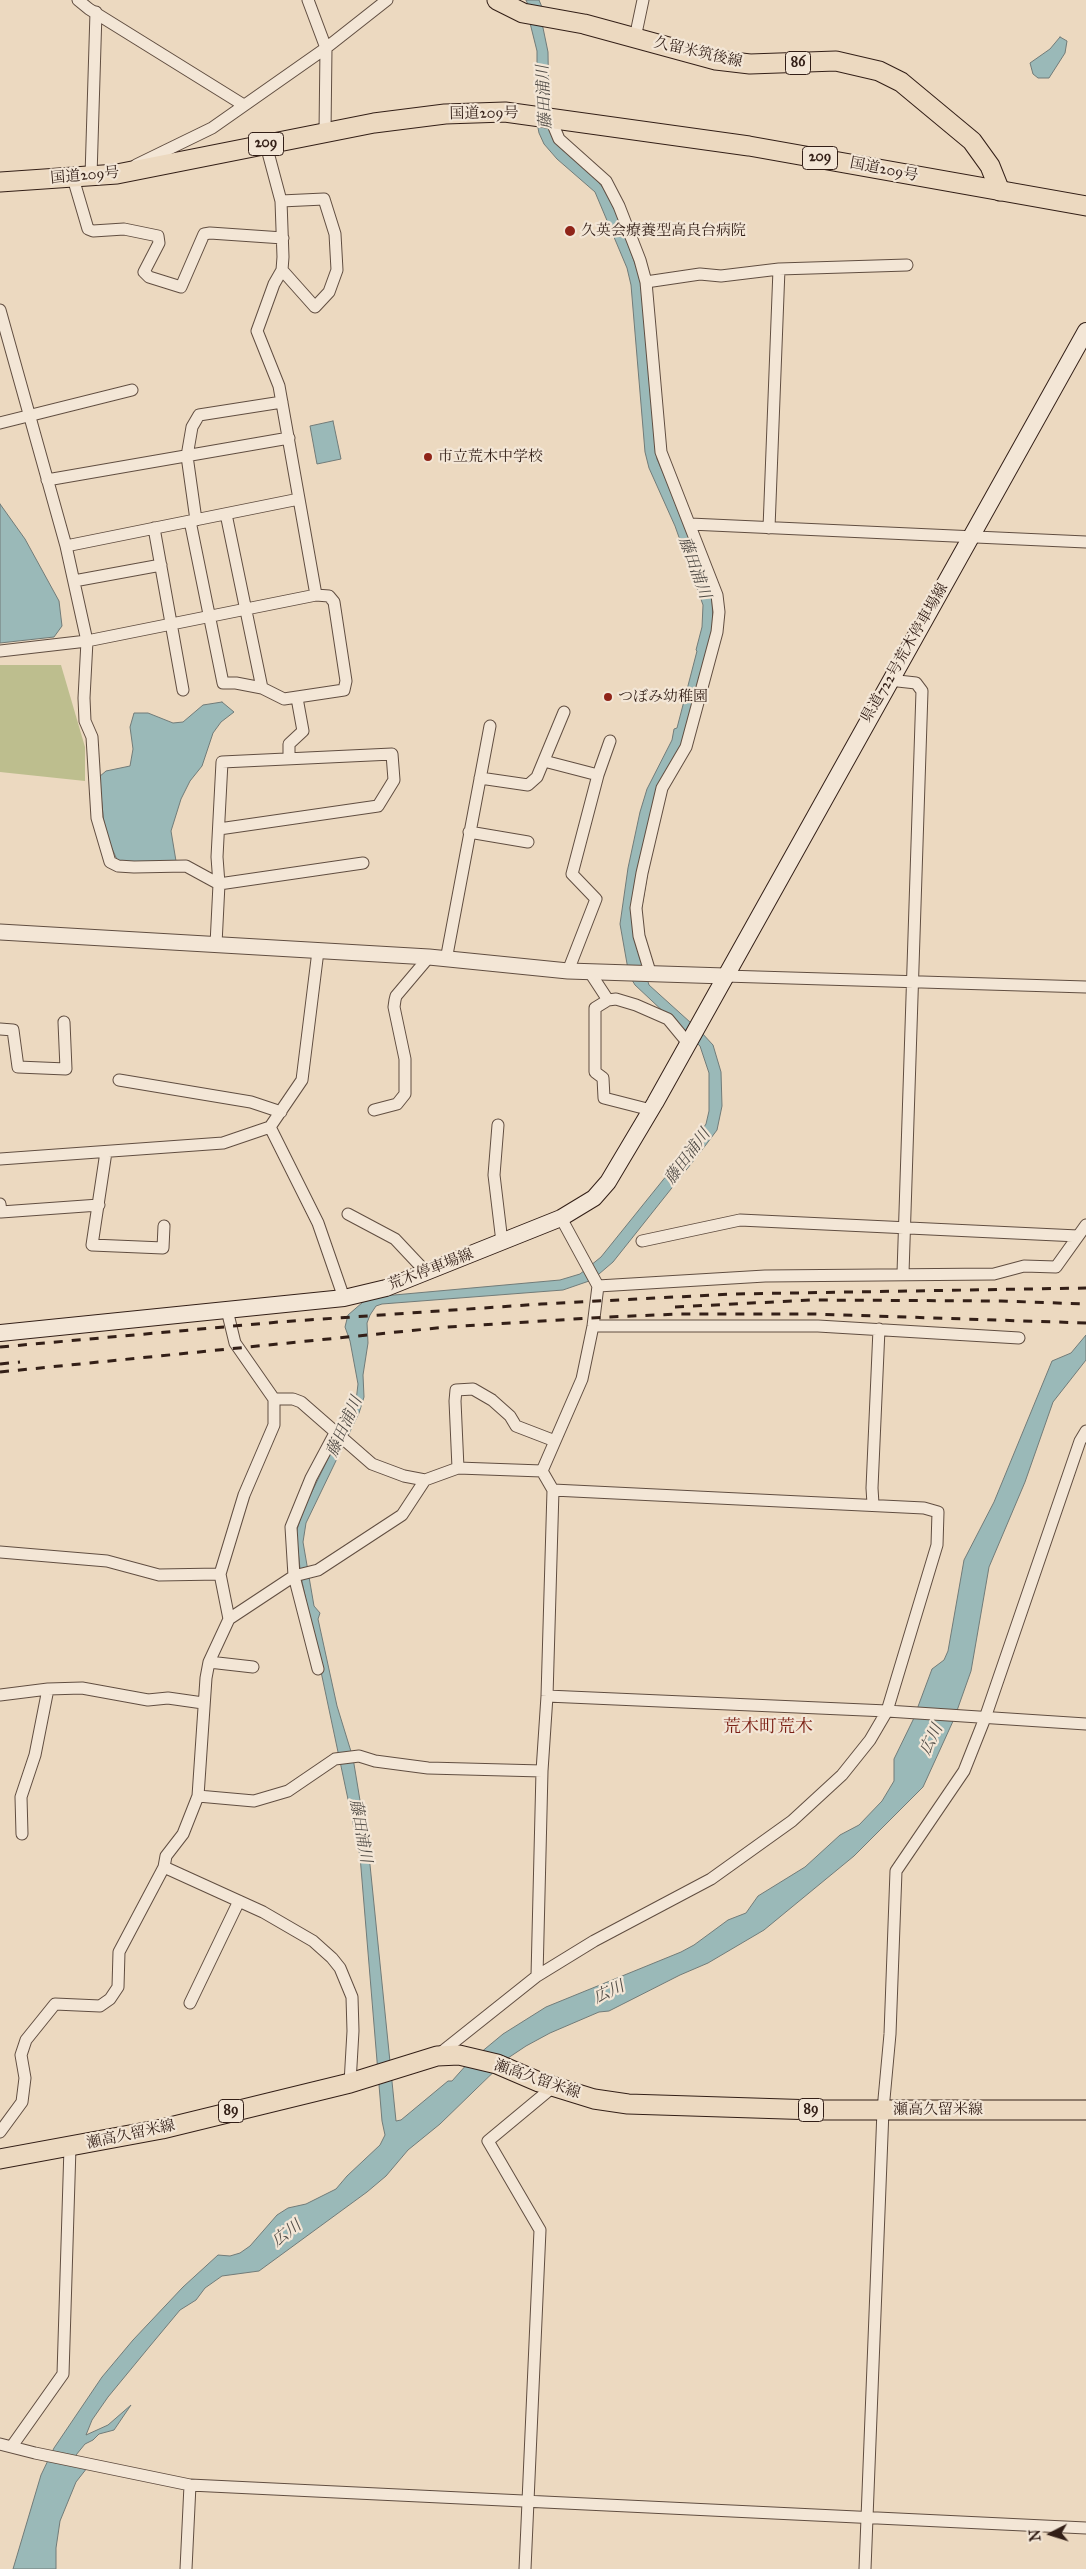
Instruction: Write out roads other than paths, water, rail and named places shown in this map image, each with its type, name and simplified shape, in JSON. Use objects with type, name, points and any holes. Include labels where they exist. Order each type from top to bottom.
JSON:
[{"type":"main road","name":"久留米筑後線","points":[[498,0],[523,13],[547,19],[584,24],[716,60],[750,64],[836,61],[879,71],[901,82],[972,141],[990,166],[1000,191]]},
{"type":"main road","name":"国道209号","points":[[0,182],[117,174],[324,132],[445,114],[506,112],[554,117],[749,146],[1086,206]]},
{"type":"main road","name":"県道722号荒木停車場線","points":[[726,976],[1086,331]]},
{"type":"main road","name":"荒木停車場線","points":[[0,1333],[344,1298],[386,1288],[561,1218],[594,1198],[608,1182],[651,1110],[687,1042],[726,976]]},
{"type":"main road","name":"瀬高久留米線","points":[[0,2159],[162,2129],[350,2082],[437,2056],[459,2055],[497,2064],[546,2085],[594,2099],[628,2104],[816,2110],[1086,2110]]},
{"type":"street","points":[[78,0],[242,104]]},
{"type":"street","points":[[308,0],[326,48],[324,132]]},
{"type":"street","points":[[117,174],[212,128],[242,104],[261,95],[326,48],[387,0]]},
{"type":"street","points":[[635,38],[643,0]]},
{"type":"street","points":[[96,12],[82,177],[88,229],[93,231],[124,229],[158,236],[159,242],[144,272],[149,277],[182,287],[204,234],[283,238]]},
{"type":"street","points":[[554,117],[554,127],[559,139],[606,181],[619,206],[646,282],[661,452],[717,596],[717,632],[686,746],[662,788],[642,873],[637,918],[639,936],[650,972]]},
{"type":"street","points":[[266,145],[281,201],[282,270],[274,284],[257,331],[279,386],[316,595]]},
{"type":"street","points":[[281,201],[324,199],[335,234],[337,270],[329,292],[315,308],[282,270]]},
{"type":"street","points":[[646,282],[700,274],[720,276],[779,269],[907,265]]},
{"type":"street","points":[[769,528],[779,269]]},
{"type":"street","points":[[0,310],[66,546],[87,641],[84,698],[86,721],[92,737],[96,818],[110,862],[118,866],[134,867],[186,866],[219,884],[363,863]]},
{"type":"street","points":[[0,423],[132,390]]},
{"type":"street","points":[[0,651],[87,641],[172,624],[210,617],[246,610],[316,595],[329,596],[334,602],[346,681],[344,690],[284,699],[262,688],[236,683],[223,683],[210,617],[193,520],[187,456],[192,427],[198,415],[282,402]]},
{"type":"street","points":[[47,480],[289,438]]},
{"type":"street","points":[[66,546],[300,499]]},
{"type":"street","points":[[226,514],[262,688]]},
{"type":"street","points":[[690,524],[1086,542]]},
{"type":"street","points":[[154,528],[183,690]]},
{"type":"street","points":[[74,581],[161,565]]},
{"type":"street","points":[[890,680],[916,683],[922,691],[914,983],[903,1273]]},
{"type":"street","points":[[289,759],[289,744],[303,731],[297,698]]},
{"type":"street","points":[[480,778],[528,785],[537,777],[564,712]]},
{"type":"street","points":[[446,960],[490,726]]},
{"type":"street","points":[[568,971],[596,899],[572,874],[598,775],[610,741]]},
{"type":"street","points":[[216,944],[219,884],[219,829],[222,762],[392,754],[394,780],[378,806],[219,829]]},
{"type":"street","points":[[544,761],[598,775]]},
{"type":"street","points":[[469,832],[528,842]]},
{"type":"street","points":[[0,932],[429,957],[568,971],[650,972],[1086,988]]},
{"type":"street","points":[[0,1160],[223,1143],[270,1127],[302,1080],[318,951]]},
{"type":"street","points":[[374,1110],[397,1104],[405,1094],[405,1059],[394,1007],[395,1000],[396,996],[429,957]]},
{"type":"street","points":[[589,971],[608,1000]]},
{"type":"street","points":[[651,1110],[604,1098],[603,1078],[595,1072],[595,1008],[608,1000],[616,999],[636,1005],[668,1019],[687,1042]]},
{"type":"street","points":[[0,1029],[13,1030],[18,1067],[66,1069],[64,1022]]},
{"type":"street","points":[[119,1080],[251,1102],[281,1112]]},
{"type":"street","points":[[498,1125],[494,1174],[502,1242]]},
{"type":"street","points":[[270,1127],[318,1223],[344,1298]]},
{"type":"street","points":[[106,1152],[92,1245],[163,1248],[164,1226]]},
{"type":"street","points":[[0,1204],[1,1212],[99,1205]]},
{"type":"street","points":[[348,1214],[395,1239],[426,1272]]},
{"type":"street","points":[[542,1470],[582,1379],[593,1326],[598,1286],[561,1218]]},
{"type":"street","points":[[642,1241],[740,1220],[1078,1236]]},
{"type":"street","points":[[598,1286],[765,1276],[903,1273],[994,1274],[1024,1266],[1056,1267],[1086,1225]]},
{"type":"street","points":[[227,1310],[235,1343],[274,1399],[274,1425],[244,1495],[220,1574],[230,1619]]},
{"type":"street","points":[[593,1326],[818,1326],[1019,1338]]},
{"type":"street","points":[[873,1504],[872,1488],[879,1329]]},
{"type":"street","points":[[458,1468],[454,1401],[456,1390],[474,1389],[492,1400],[510,1416],[516,1426],[555,1441]]},
{"type":"street","points":[[274,1399],[293,1399],[301,1402],[372,1464],[404,1476],[425,1480],[458,1468],[542,1470]]},
{"type":"street","points":[[865,2569],[883,2110],[890,2034],[896,1871],[964,1771],[985,1718],[1041,1548],[1080,1441],[1086,1431]]},
{"type":"street","points":[[318,1669],[294,1576],[291,1527],[310,1478],[335,1433]]},
{"type":"street","points":[[537,1976],[542,1770],[547,1696],[553,1490],[542,1470]]},
{"type":"street","points":[[0,2132],[22,2102],[25,2078],[21,2055],[26,2040],[55,2004],[100,2006],[110,1999],[118,1987],[119,1952],[164,1867],[166,1856],[183,1834],[198,1796],[203,1739],[203,1703],[209,1662],[230,1619],[294,1576],[318,1570],[402,1514],[425,1480]]},
{"type":"street","points":[[437,2056],[537,1976],[594,1941],[711,1879],[792,1821],[842,1775],[892,1711],[937,1545],[938,1512],[873,1504],[553,1490]]},
{"type":"street","points":[[0,1552],[107,1561],[159,1575],[220,1574]]},
{"type":"street","points":[[209,1662],[253,1667]]},
{"type":"street","points":[[0,1695],[48,1689],[82,1688],[148,1700],[168,1698],[203,1703]]},
{"type":"street","points":[[22,1834],[21,1797],[35,1755],[48,1689]]},
{"type":"street","points":[[547,1696],[892,1711],[1086,1724]]},
{"type":"street","points":[[198,1796],[254,1801],[288,1791],[335,1759],[359,1756],[390,1763],[428,1768],[542,1770]]},
{"type":"street","points":[[164,1867],[239,1900],[313,1942],[340,1968],[352,1997],[353,2031],[350,2082]]},
{"type":"street","points":[[190,2003],[239,1900]]},
{"type":"street","points":[[525,2569],[540,2230],[488,2141],[546,2085]]},
{"type":"street","points":[[12,2446],[63,2374],[70,2147]]},
{"type":"street","points":[[0,2444],[190,2485],[1086,2528]]},
{"type":"street","points":[[186,2569],[190,2485]]},
{"type":"water","points":[[526,0],[539,0],[544,12],[542,23],[548,52],[549,124],[605,190],[615,208],[642,283],[657,459],[684,521],[712,596],[713,630],[681,745],[664,776],[636,942],[649,985],[713,1045],[721,1072],[722,1106],[717,1130],[613,1262],[592,1280],[563,1290],[382,1304],[376,1306],[367,1323],[368,1343],[363,1375],[364,1397],[359,1413],[306,1523],[303,1542],[314,1606],[320,1613],[318,1619],[337,1706],[353,1758],[369,1855],[396,2121],[401,2120],[448,2081],[452,2081],[468,2063],[503,2034],[546,2007],[681,1952],[694,1945],[728,1920],[746,1913],[758,1896],[805,1867],[840,1835],[859,1825],[882,1801],[894,1781],[894,1759],[913,1720],[932,1669],[944,1660],[948,1651],[964,1560],[994,1502],[1052,1361],[1071,1353],[1086,1335],[1086,1360],[1053,1402],[1025,1482],[989,1567],[971,1671],[954,1719],[923,1787],[854,1856],[764,1930],[708,1963],[609,2011],[599,2012],[550,2033],[526,2046],[508,2058],[440,2124],[408,2150],[386,2176],[367,2192],[259,2271],[222,2276],[205,2288],[196,2300],[180,2310],[108,2397],[92,2420],[86,2435],[108,2425],[131,2405],[114,2430],[99,2434],[85,2444],[76,2455],[87,2468],[76,2482],[60,2521],[56,2548],[56,2569],[13,2569],[41,2475],[54,2448],[102,2377],[133,2340],[183,2287],[218,2255],[230,2256],[240,2253],[250,2246],[277,2215],[288,2208],[306,2204],[336,2189],[380,2145],[385,2135],[382,2121],[360,1856],[301,1577],[296,1533],[303,1510],[356,1401],[358,1384],[350,1341],[345,1327],[348,1315],[363,1302],[383,1296],[560,1280],[580,1274],[601,1257],[696,1139],[706,1124],[709,1111],[709,1073],[700,1046],[635,985],[629,975],[620,924],[628,868],[640,812],[647,789],[672,740],[674,729],[677,728],[697,651],[702,627],[703,605],[675,526],[649,468],[645,452],[631,285],[627,268],[595,192],[557,159],[544,144],[539,133],[537,123],[537,51]]},
{"type":"water","points":[[1060,37],[1067,41],[1065,53],[1049,78],[1038,78],[1033,74],[1030,63],[1050,49]]},
{"type":"water","points":[[333,421],[341,459],[317,464],[310,426]]},
{"type":"water","points":[[0,504],[25,539],[59,601],[62,626],[54,637],[0,643]]},
{"type":"water","points":[[222,702],[234,712],[221,722],[213,733],[202,766],[190,781],[181,799],[171,831],[176,861],[119,864],[105,833],[99,777],[106,771],[130,766],[133,749],[130,727],[134,713],[148,713],[173,723],[183,722],[203,705]]},
{"type":"railway","points":[[0,1347],[279,1322],[541,1304],[733,1294],[1086,1288]]},
{"type":"railway","points":[[675,1307],[812,1300],[1001,1301],[1086,1304]]},
{"type":"railway","points":[[0,1372],[447,1327],[607,1317],[681,1314],[814,1314],[1086,1323]]},
{"type":"railway","points":[[0,1364],[20,1362]]},
{"type":"place","name":"久英会療養型高良台病院","points":[[570,231]]},
{"type":"place","name":"市立荒木中学校","points":[[428,457]]},
{"type":"place","name":"つぼみ幼稚園","points":[[608,697]]},
{"type":"district","name":"荒木町荒木","points":[[768,1728]]},
{"type":"water label","name":"藤田浦川","points":[[545,97]]},
{"type":"water label","name":"藤田浦川","points":[[694,568]]},
{"type":"water label","name":"藤田浦川","points":[[688,1157]]},
{"type":"water label","name":"藤田浦川","points":[[345,1427]]},
{"type":"water label","name":"広川","points":[[932,1740]]},
{"type":"water label","name":"藤田浦川","points":[[360,1831]]},
{"type":"water label","name":"広川","points":[[609,1993]]},
{"type":"water label","name":"広川","points":[[287,2234]]}]
